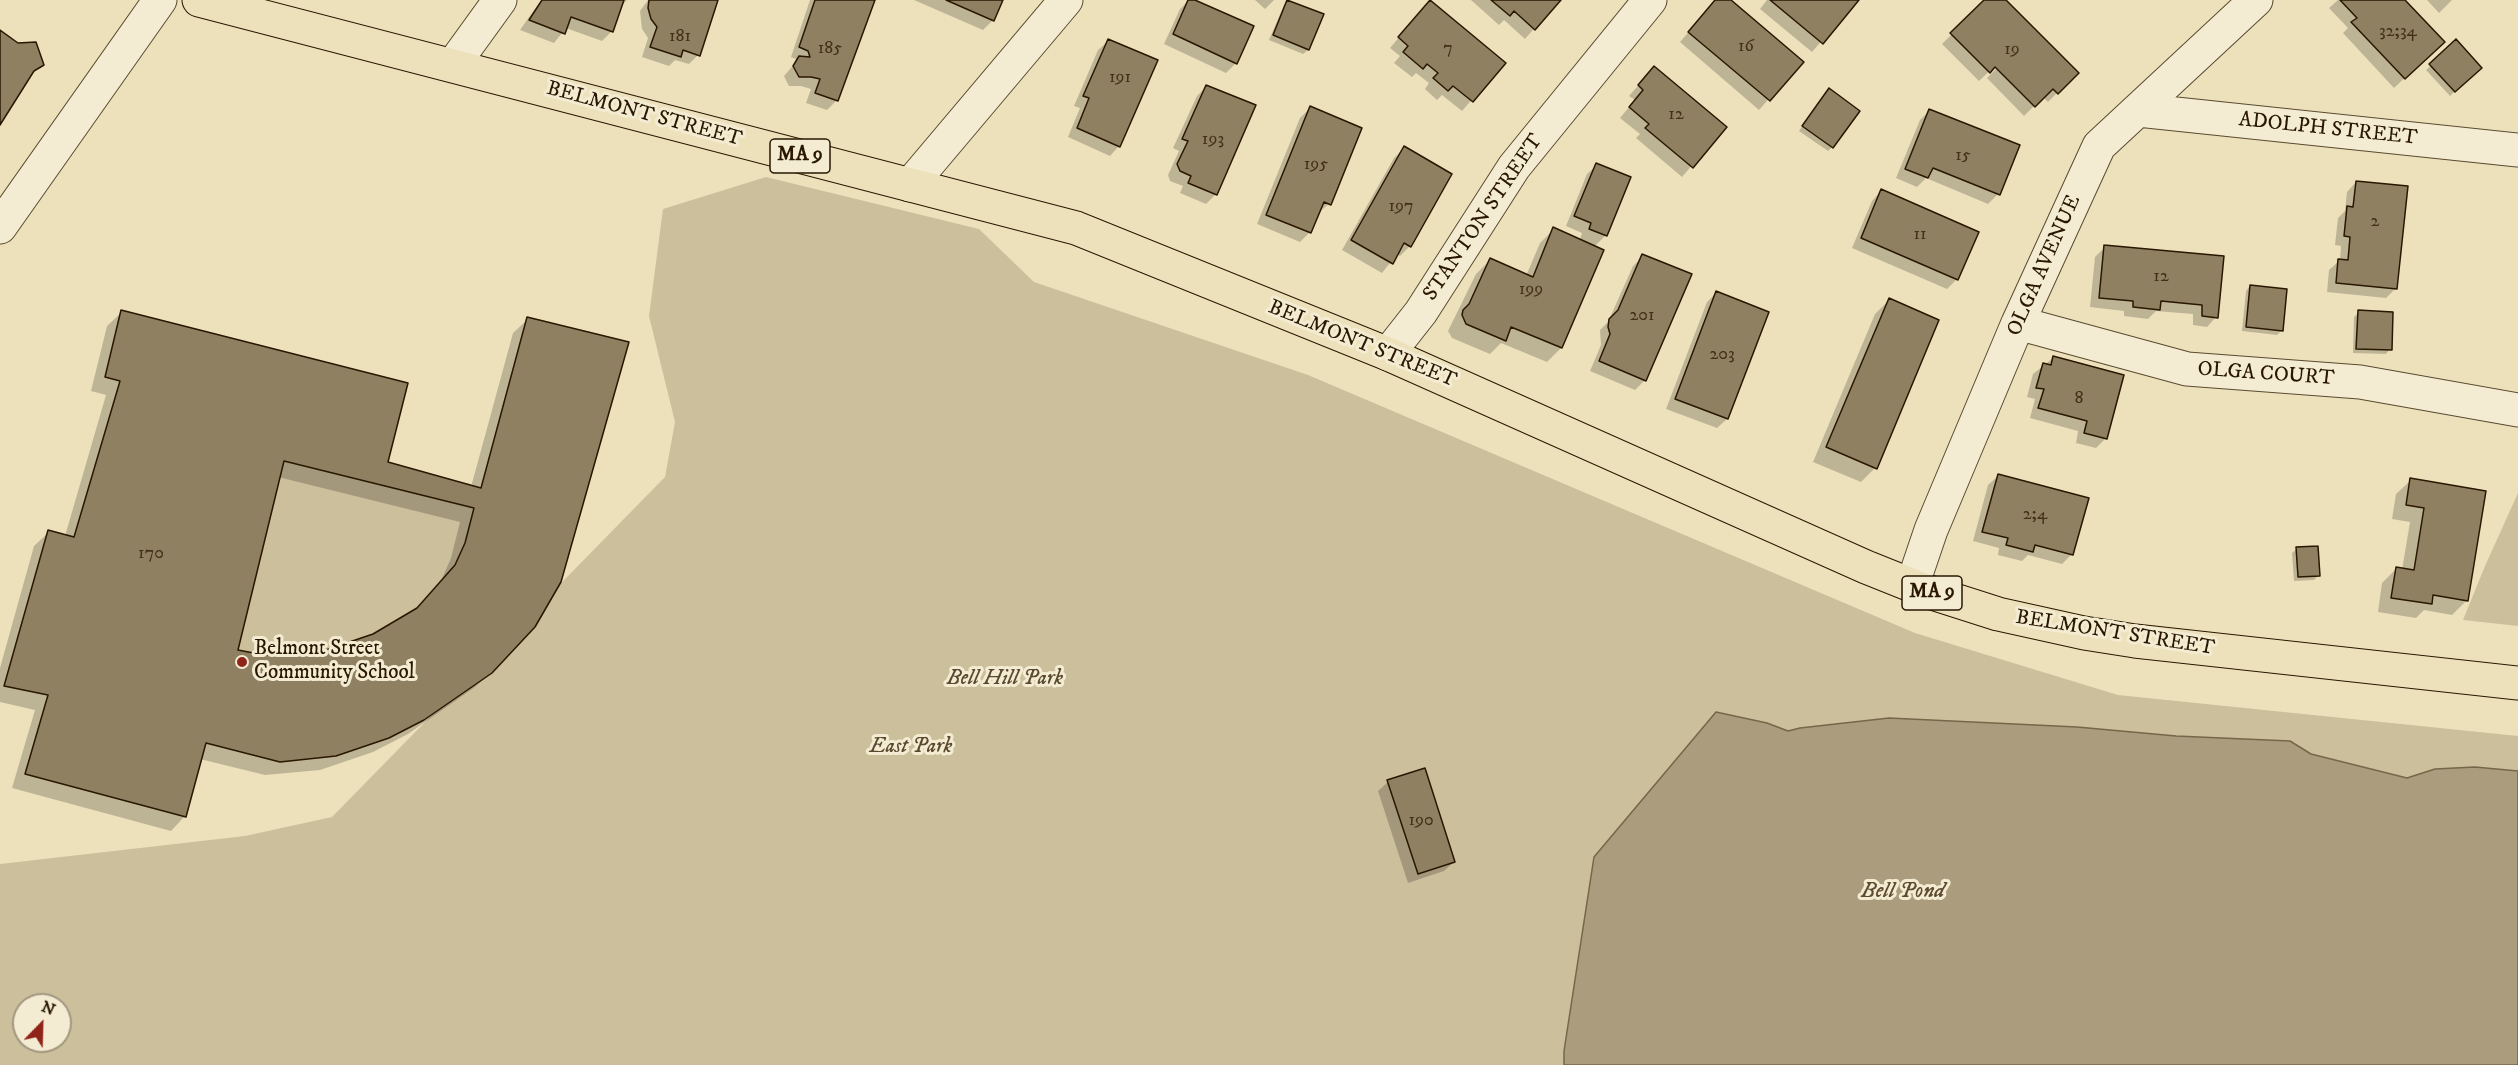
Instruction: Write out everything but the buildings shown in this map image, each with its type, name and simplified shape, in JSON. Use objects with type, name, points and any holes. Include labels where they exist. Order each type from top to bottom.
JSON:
[{"type":"highway","name":"BELMONT STREET","points":[[199,0],[1076,228],[1388,354],[1912,586],[1998,614],[2084,633],[2238,654],[2518,683]]},
{"type":"street","points":[[0,227],[160,0]]},
{"type":"street","points":[[453,65],[500,0]]},
{"type":"street","points":[[910,184],[1066,0]]},
{"type":"street","name":"STANTON STREET","points":[[1388,354],[1420,312],[1514,167],[1650,0]]},
{"type":"street","name":"OLGA AVENUE","points":[[1912,586],[1931,530],[2018,324],[2100,146],[2256,0]]},
{"type":"street","name":"ADOLPH STREET","points":[[2138,110],[2518,150]]},
{"type":"street","name":"OLGA COURT","points":[[2018,324],[2187,369],[2360,382],[2518,410]]},
{"type":"green space","name":"Bell Hill Park","points":[[766,177],[979,229],[1034,282],[1308,375],[1915,633],[2118,695],[2518,736],[2518,1065],[0,1065],[0,864],[245,836],[332,817],[665,477],[675,422],[649,316],[663,209]]},
{"type":"green space","points":[[284,461],[474,508],[465,543],[455,565],[417,608],[373,634],[317,653],[264,655],[238,650]]},
{"type":"green space","points":[[2518,493],[2518,626],[2463,620],[2485,566]]},
{"type":"water","name":"Bell Pond","points":[[1716,712],[1767,723],[1788,731],[1889,718],[2290,741],[2311,754],[2407,778],[2435,769],[2475,767],[2518,771],[2518,1065],[1564,1065],[1564,1051],[1594,857]]},
{"type":"place","name":"Belmont Street Community School","points":[[242,662]]},
{"type":"park label","name":"East Park","points":[[911,748]]}]
